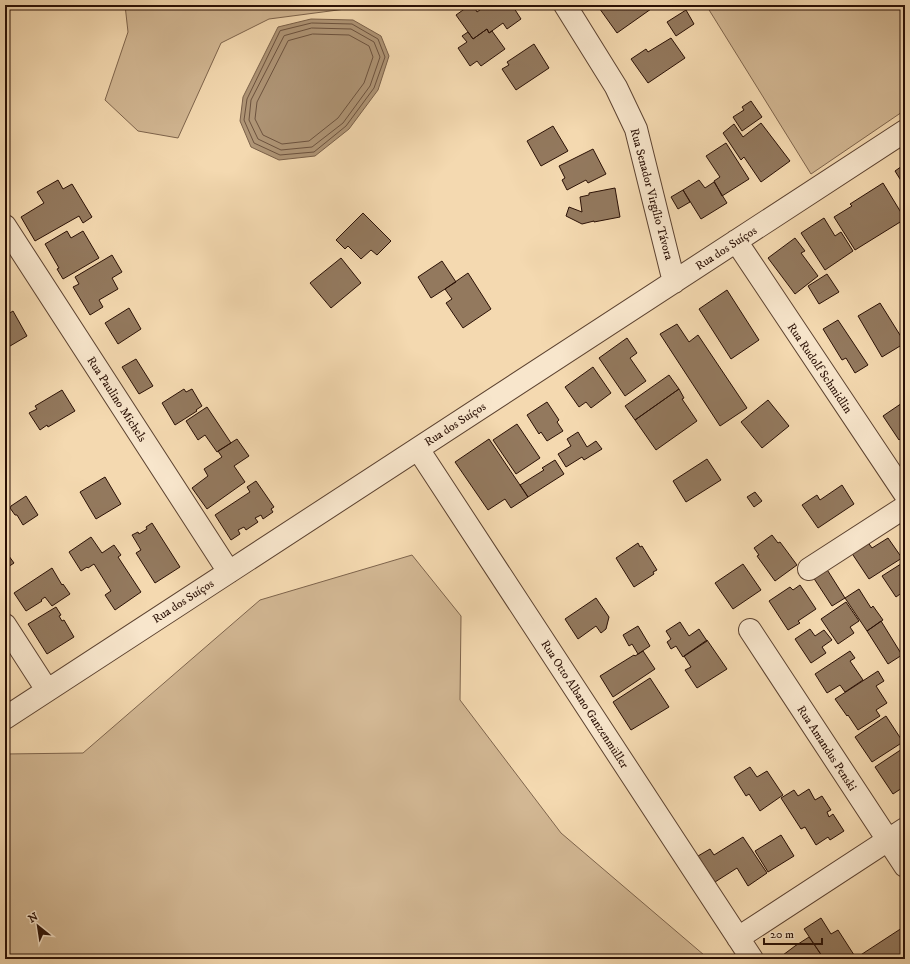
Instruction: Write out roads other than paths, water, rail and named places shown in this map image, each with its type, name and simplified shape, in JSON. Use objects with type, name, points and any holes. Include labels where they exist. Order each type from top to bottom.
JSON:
[{"type":"street","name":"Rua Senador Virgílio Távora","points":[[565,5],[616,87],[636,129],[674,282]]},
{"type":"street","name":"Rua dos Suíços","points":[[5,718],[905,131]]},
{"type":"street","name":"Rua Paulino Michels","points":[[5,226],[229,572]]},
{"type":"street","name":"Rua Rudolf Schmidlin","points":[[736,241],[905,494]]},
{"type":"street","name":"Rua Otto Albano Ganzenmüller","points":[[418,449],[752,959]]},
{"type":"street","points":[[809,569],[905,507]]},
{"type":"street","points":[[5,625],[47,690]]},
{"type":"street","name":"Rua Amandus Penski","points":[[750,630],[896,834],[905,866]]},
{"type":"street","points":[[738,938],[896,834]]},
{"type":"water","points":[[311,19],[353,20],[381,36],[389,56],[378,90],[349,129],[315,156],[279,160],[251,147],[240,121],[243,97],[278,27]]}]
